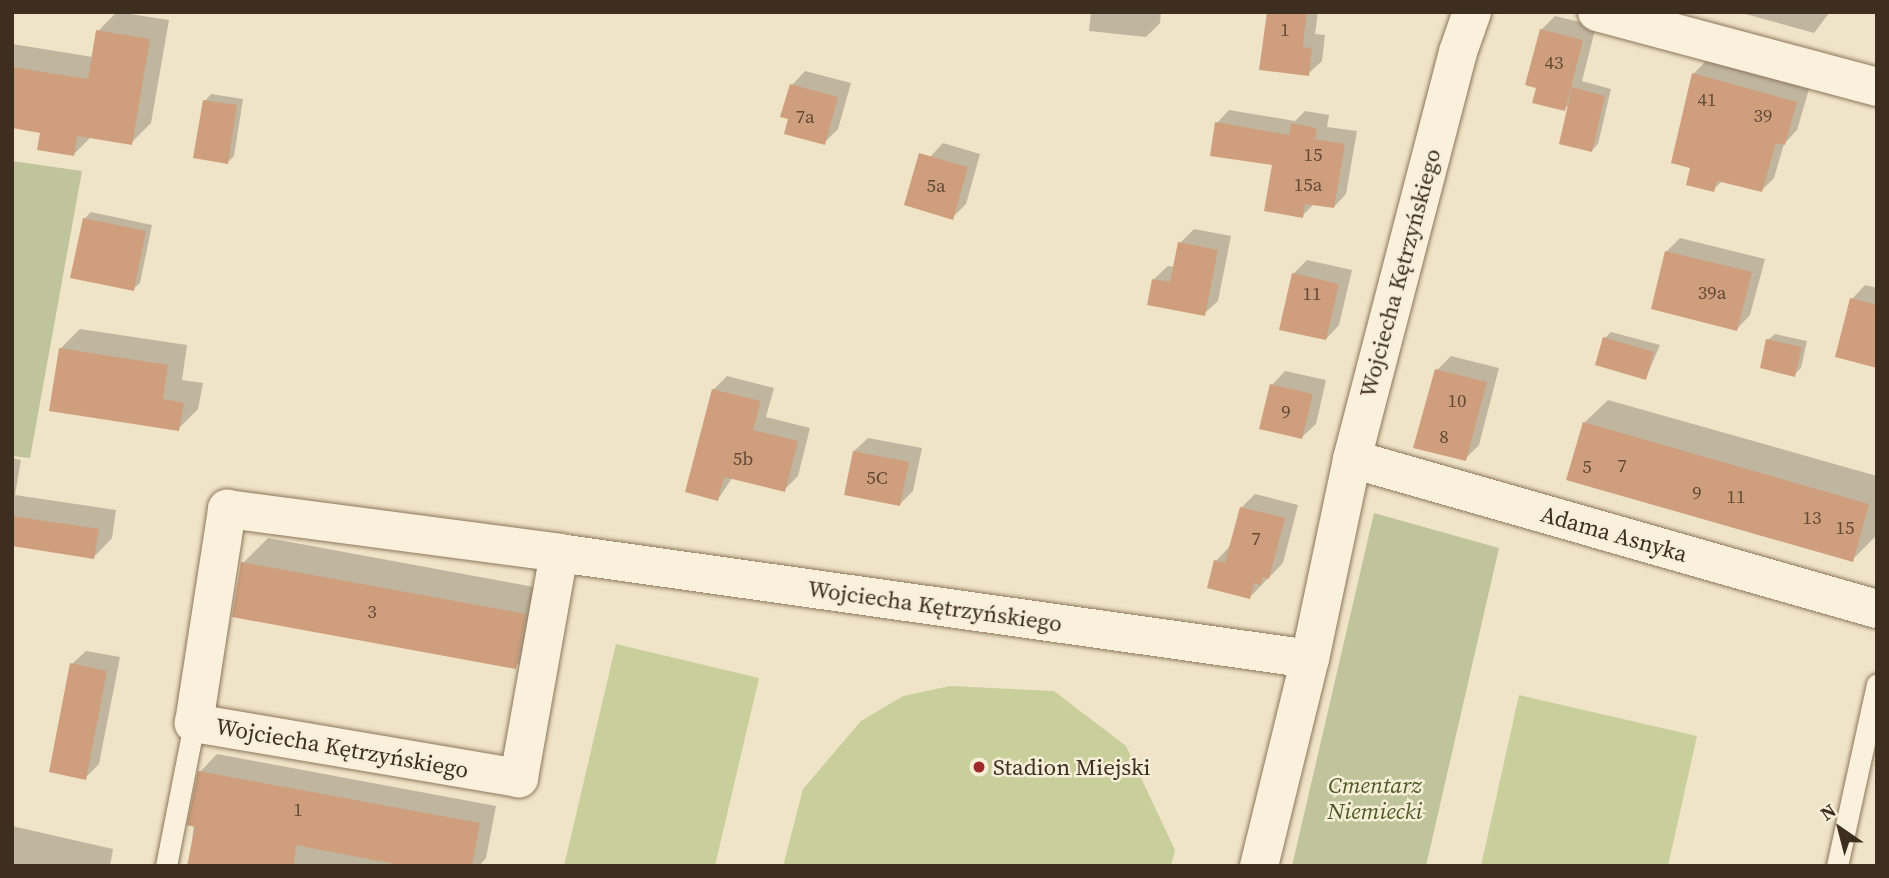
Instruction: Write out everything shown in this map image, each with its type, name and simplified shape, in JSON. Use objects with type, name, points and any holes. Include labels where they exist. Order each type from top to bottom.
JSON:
[{"type":"street","name":"Wojciecha Kętrzyńskiego","points":[[1259,866],[1310,659],[1352,460],[1458,52],[1472,12]]},
{"type":"street","points":[[1597,12],[1877,87]]},
{"type":"street","name":"Adama Asnyka","points":[[1352,460],[1877,609]]},
{"type":"street","name":"Wojciecha Kętrzyńskiego","points":[[559,553],[519,778],[194,723],[227,509],[559,553],[1310,659]]},
{"type":"lane","points":[[1837,866],[1877,684]]},
{"type":"lane","points":[[166,866],[194,723]]},
{"type":"green space","points":[[12,161],[82,171],[30,458],[12,456]]},
{"type":"green space","name":"Cmentarz Niemiecki","points":[[1374,513],[1499,548],[1426,866],[1292,866]]},
{"type":"green space","points":[[616,644],[759,678],[715,866],[564,866]]},
{"type":"green space","name":"Stadion Miejski","points":[[950,686],[1054,691],[1126,746],[1175,850],[1171,866],[783,866],[803,789],[861,721],[903,696]]},
{"type":"green space","points":[[1519,695],[1697,736],[1668,866],[1481,866]]},
{"type":"building","points":[[1267,12],[1307,12],[1303,47],[1312,48],[1309,76],[1259,70]]},
{"type":"building","points":[[1540,29],[1583,40],[1565,111],[1532,103],[1536,88],[1525,85]]},
{"type":"building","points":[[96,30],[150,39],[132,145],[77,136],[74,156],[37,150],[40,133],[12,128],[12,67],[88,79]]},
{"type":"building","points":[[1692,73],[1797,102],[1785,145],[1776,143],[1762,192],[1717,181],[1714,192],[1686,185],[1690,168],[1671,163]]},
{"type":"building","points":[[790,84],[838,97],[825,145],[784,134],[788,119],[780,117]]},
{"type":"building","points":[[1572,87],[1605,96],[1592,152],[1559,144]]},
{"type":"building","points":[[203,100],[237,105],[228,164],[193,158]]},
{"type":"building","points":[[1215,122],[1289,135],[1291,123],[1317,128],[1315,139],[1345,144],[1334,208],[1305,204],[1303,218],[1264,211],[1272,165],[1210,156]]},
{"type":"building","points":[[919,153],[968,167],[953,220],[904,205]]},
{"type":"building","points":[[83,218],[146,231],[134,291],[70,278]]},
{"type":"building","points":[[1178,242],[1218,250],[1205,316],[1147,305],[1152,279],[1170,282]]},
{"type":"building","points":[[1665,251],[1752,272],[1737,331],[1651,309]]},
{"type":"building","points":[[1292,273],[1339,284],[1326,340],[1279,330]]},
{"type":"building","points":[[1850,298],[1877,305],[1877,368],[1835,357]]},
{"type":"building","points":[[1603,337],[1654,352],[1646,380],[1595,365]]},
{"type":"building","points":[[1766,339],[1802,347],[1795,377],[1760,368]]},
{"type":"building","points":[[59,348],[168,365],[163,399],[184,403],[179,431],[49,411]]},
{"type":"building","points":[[1435,369],[1487,382],[1466,461],[1413,448]]},
{"type":"building","points":[[1270,384],[1313,394],[1302,439],[1259,429]]},
{"type":"building","points":[[712,389],[761,401],[753,430],[798,441],[785,492],[724,477],[718,501],[685,492]]},
{"type":"building","points":[[1583,422],[1869,504],[1853,562],[1566,480]]},
{"type":"building","points":[[853,451],[909,462],[900,506],[844,495]]},
{"type":"building","points":[[1240,507],[1285,518],[1269,579],[1263,577],[1261,585],[1254,583],[1250,599],[1207,588],[1214,560],[1225,563]]},
{"type":"building","points":[[12,516],[99,529],[94,559],[12,546]]},
{"type":"building","points":[[241,562],[526,614],[516,669],[232,617]]},
{"type":"building","points":[[70,663],[107,671],[86,780],[49,772]]},
{"type":"building","points":[[198,771],[480,823],[472,866],[405,866],[296,845],[294,866],[187,866],[195,827],[187,825]]},
{"type":"place","name":"Stadion Miejski","points":[[979,767]]}]
